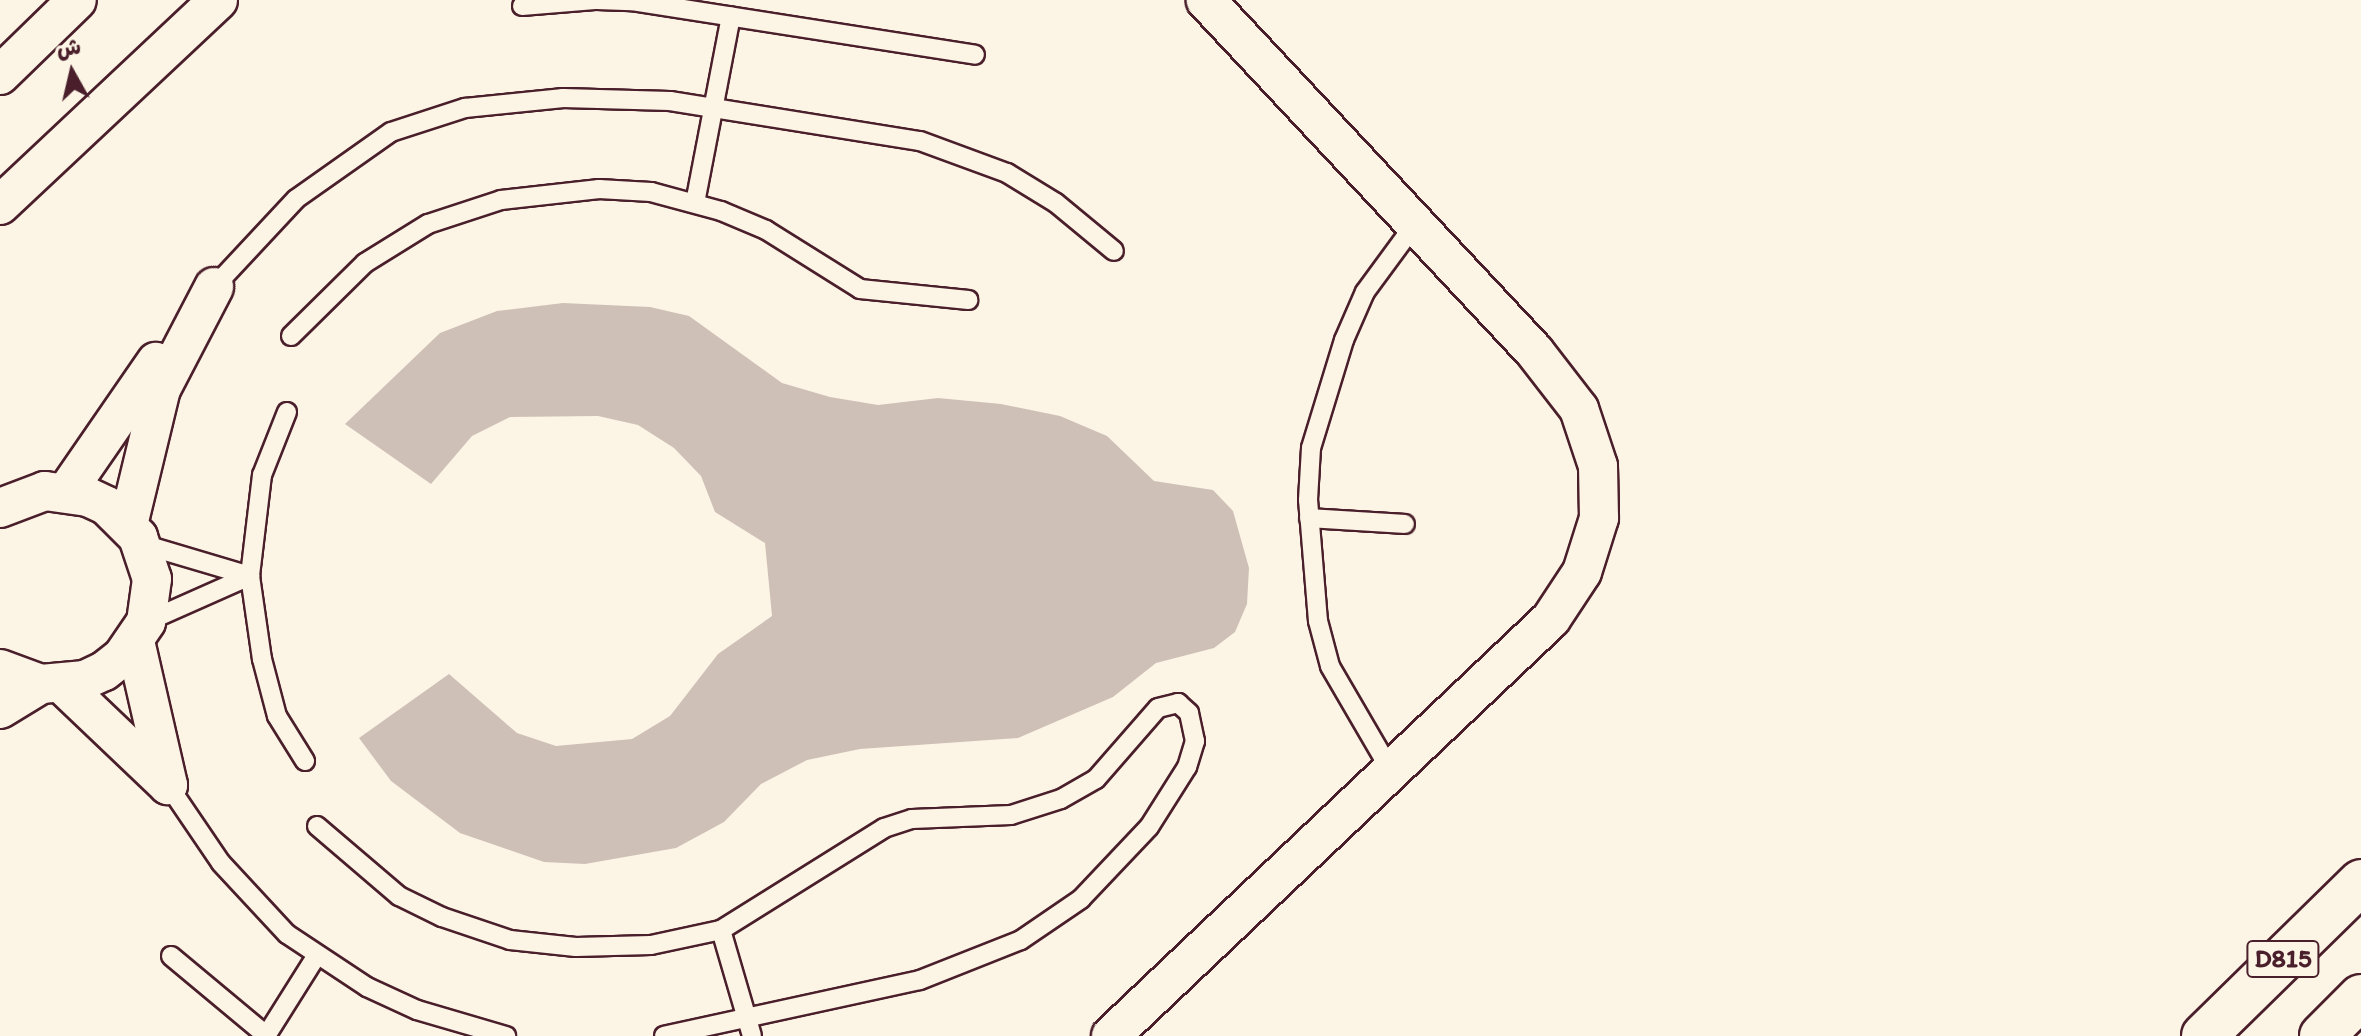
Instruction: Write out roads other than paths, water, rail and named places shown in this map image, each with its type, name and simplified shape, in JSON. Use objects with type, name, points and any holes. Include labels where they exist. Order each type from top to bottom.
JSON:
[{"type":"highway","name":"D815","points":[[2204,1036],[2352,889]]},
{"type":"highway","name":"D815","points":[[2322,1036],[2361,997]]},
{"type":"street","points":[[0,75],[77,0]]},
{"type":"street","points":[[0,205],[218,0]]},
{"type":"street","points":[[1111,1036],[1551,619],[1582,572],[1599,518],[1598,466],[1579,409],[1535,352],[1206,0]]},
{"type":"street","points":[[0,508],[52,492],[214,287]]},
{"type":"street","points":[[135,534],[161,389],[214,287]]},
{"type":"street","points":[[0,474],[107,506],[135,534],[152,579],[141,631],[168,785]]},
{"type":"street","points":[[0,709],[52,684],[104,671],[141,631]]},
{"type":"street","points":[[0,669],[52,684],[168,785]]},
{"type":"lane","points":[[522,6],[596,0],[731,16],[975,55]]},
{"type":"lane","points":[[695,203],[731,16]]},
{"type":"lane","points":[[214,287],[296,199],[369,145],[420,120],[465,108],[563,98],[630,98],[713,107],[820,122],[961,153],[1007,173],[1056,203],[1114,251]]},
{"type":"lane","points":[[291,336],[327,296],[392,243],[462,210],[599,189],[651,192],[695,203],[766,230],[860,289],[968,300]]},
{"type":"lane","points":[[1391,771],[1330,666],[1318,621],[1309,518],[1311,448],[1325,390],[1365,292],[1415,224]]},
{"type":"lane","points":[[287,412],[262,475],[250,576],[262,659],[277,716],[305,761]]},
{"type":"lane","points":[[1309,518],[1405,524]]},
{"type":"lane","points":[[135,534],[250,576]]},
{"type":"lane","points":[[141,631],[250,576]]},
{"type":"lane","points":[[317,826],[399,896],[442,917],[510,940],[576,947],[651,945],[721,930],[884,828],[912,819],[1011,815],[1061,799],[1096,779],[1158,708],[1178,703],[1189,713],[1195,741],[1171,796],[1109,872],[1059,917],[962,968],[750,1028],[664,1036]]},
{"type":"lane","points":[[168,785],[199,836],[263,913],[317,955],[417,1010],[506,1036]]},
{"type":"lane","points":[[721,930],[750,1028]]},
{"type":"lane","points":[[171,956],[266,1036],[317,955]]}]
